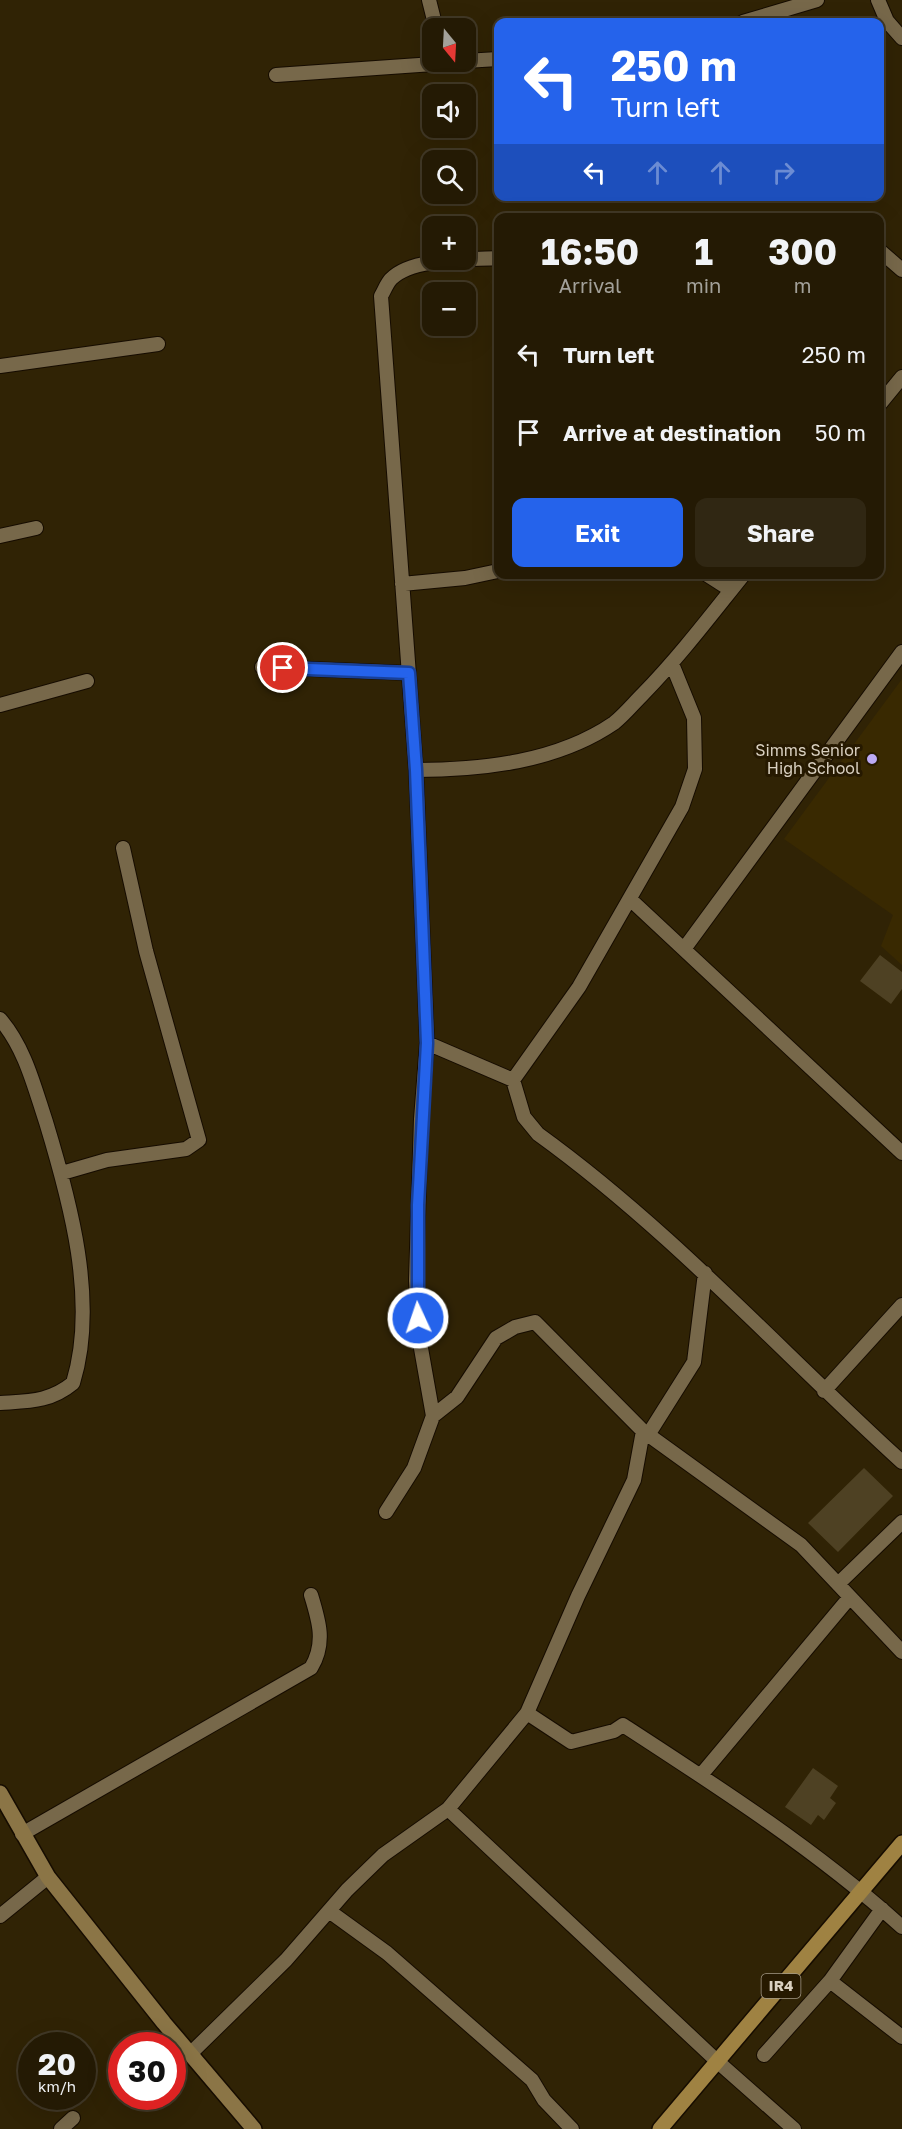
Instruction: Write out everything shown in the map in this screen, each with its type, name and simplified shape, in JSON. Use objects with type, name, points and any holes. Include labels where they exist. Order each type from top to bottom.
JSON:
[{"type":"main road","name":"IR4","points":[[660,2129],[902,1843]]},
{"type":"street","points":[[429,0],[434,18]]},
{"type":"street","points":[[756,18],[817,0]]},
{"type":"street","points":[[878,0],[887,21],[902,38]]},
{"type":"street","points":[[476,60],[494,59]]},
{"type":"street","points":[[276,75],[422,64]]},
{"type":"street","points":[[884,254],[902,270]]},
{"type":"street","points":[[386,1512],[414,1468],[433,1416],[419,1337],[416,1281],[421,1119],[427,1043],[416,770],[381,296],[391,279],[403,271],[445,260],[494,258]]},
{"type":"street","points":[[0,366],[158,344]]},
{"type":"street","points":[[884,399],[902,377]]},
{"type":"street","points":[[0,536],[36,528]]},
{"type":"street","points":[[402,584],[465,578],[494,572]]},
{"type":"street","points":[[714,579],[731,590]]},
{"type":"street","points":[[416,770],[468,770],[501,765],[573,744],[615,722],[672,664],[740,579]]},
{"type":"street","points":[[684,949],[902,652]]},
{"type":"street","points":[[513,1080],[579,987],[631,900],[682,807],[695,769],[694,718],[672,664]]},
{"type":"street","points":[[262,667],[409,673]]},
{"type":"street","points":[[0,705],[87,681]]},
{"type":"street","points":[[62,1173],[107,1160],[186,1149],[199,1140],[146,951],[123,848]]},
{"type":"street","points":[[631,900],[902,1153]]},
{"type":"street","points":[[0,1018],[18,1041],[67,1191],[81,1283],[83,1325],[78,1368],[73,1383],[60,1394],[36,1402],[0,1403]]},
{"type":"street","points":[[427,1043],[513,1080]]},
{"type":"street","points":[[513,1080],[524,1117],[538,1134],[658,1230],[705,1273],[824,1391],[902,1462]]},
{"type":"street","points":[[190,2055],[286,1960],[383,1855],[448,1809],[527,1713],[578,1596],[634,1480],[646,1433],[694,1362],[705,1273]]},
{"type":"street","points":[[824,1391],[902,1305]]},
{"type":"street","points":[[433,1416],[457,1397],[496,1338],[515,1327],[535,1322],[646,1433],[801,1545],[902,1652]]},
{"type":"street","points":[[838,1584],[902,1522]]},
{"type":"street","points":[[22,1834],[311,1668],[319,1655],[321,1638],[311,1594]]},
{"type":"street","points":[[701,1776],[850,1597]]},
{"type":"street","points":[[527,1713],[571,1742],[614,1731],[623,1725],[770,1821],[860,1890],[902,1927]]},
{"type":"street","points":[[1,1798],[48,1877],[190,2055],[254,2129]]},
{"type":"street","points":[[448,1809],[718,2062],[794,2129]]},
{"type":"street","points":[[0,1916],[48,1877]]},
{"type":"street","points":[[764,2055],[830,1981],[882,1909]]},
{"type":"street","points":[[329,1911],[387,1953],[532,2080],[544,2100],[572,2129]]},
{"type":"street","points":[[830,1981],[902,2037]]},
{"type":"street","points":[[61,2129],[73,2118]]},
{"type":"shaded area","name":"Simms Senior High School","points":[[902,679],[902,965],[881,946],[893,915],[784,839]]},
{"type":"building","points":[[880,955],[902,972],[902,989],[891,1004],[860,981]]},
{"type":"building","points":[[864,1468],[893,1496],[838,1552],[808,1523]]},
{"type":"building","points":[[813,1768],[838,1786],[830,1798],[836,1803],[824,1820],[818,1815],[811,1825],[785,1807]]},
{"type":"place","name":"Simms Senior High School","points":[[872,759]]},
{"type":"route","points":[[283,668],[409,673],[416,770],[427,1043],[418,1205],[416,1281],[418,1318]]}]
